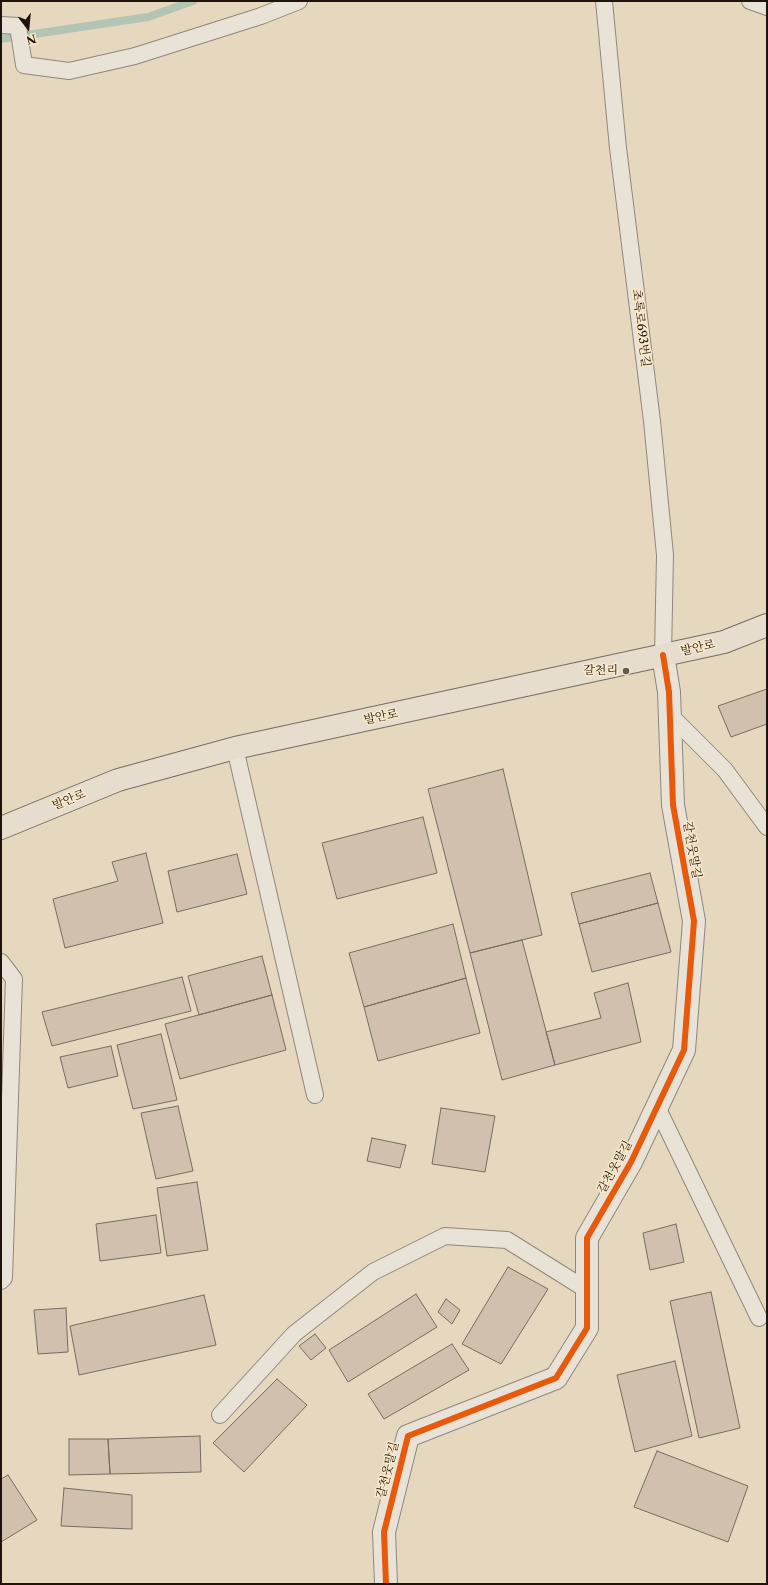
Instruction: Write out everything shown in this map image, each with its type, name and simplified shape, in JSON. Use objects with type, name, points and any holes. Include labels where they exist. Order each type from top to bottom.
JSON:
[{"type":"main road","name":"발안로","points":[[1,828],[118,780],[235,748],[724,642],[767,625]]},
{"type":"street","name":"갈천웃말길","points":[[386,1584],[384,1532],[408,1436],[556,1378],[587,1328],[587,1238],[632,1162],[684,1050],[694,921],[673,806],[669,692],[663,656]]},
{"type":"lane","points":[[1,25],[18,26],[24,65],[69,71],[135,56],[261,16],[299,1]]},
{"type":"lane","name":"초록로693번길","points":[[604,1],[618,148],[652,421],[665,555],[663,656]]},
{"type":"lane","points":[[750,1],[767,7]]},
{"type":"lane","points":[[670,716],[725,770],[767,827]]},
{"type":"lane","points":[[235,748],[315,1095]]},
{"type":"lane","points":[[1,962],[14,979],[6,1086],[4,1278],[1,1281]]},
{"type":"lane","points":[[657,1107],[759,1318]]},
{"type":"lane","points":[[220,1415],[294,1334],[373,1272],[444,1236],[507,1240],[587,1290]]},
{"type":"building","points":[[767,689],[767,724],[731,737],[718,706]]},
{"type":"building","points":[[503,769],[542,935],[470,953],[428,789]]},
{"type":"building","points":[[423,817],[437,873],[337,899],[322,843]]},
{"type":"building","points":[[146,853],[163,923],[65,948],[53,899],[118,881],[112,862]]},
{"type":"building","points":[[237,854],[247,894],[177,912],[168,871]]},
{"type":"building","points":[[650,873],[658,903],[579,924],[571,893]]},
{"type":"building","points":[[658,903],[671,952],[592,972],[579,924]]},
{"type":"building","points":[[453,924],[466,978],[364,1007],[349,953]]},
{"type":"building","points":[[522,940],[555,1065],[502,1080],[470,953]]},
{"type":"building","points":[[262,956],[272,995],[199,1015],[188,976]]},
{"type":"building","points":[[182,977],[191,1011],[52,1046],[42,1012]]},
{"type":"building","points":[[466,978],[480,1033],[378,1061],[364,1007]]},
{"type":"building","points":[[628,983],[641,1042],[555,1065],[546,1032],[601,1018],[594,993]]},
{"type":"building","points":[[272,995],[286,1050],[180,1079],[165,1024]]},
{"type":"building","points":[[161,1034],[177,1100],[133,1109],[117,1045]]},
{"type":"building","points":[[111,1046],[118,1076],[68,1088],[60,1057]]},
{"type":"building","points":[[178,1106],[193,1171],[156,1179],[141,1113]]},
{"type":"building","points":[[441,1108],[495,1116],[485,1172],[432,1164]]},
{"type":"building","points":[[372,1138],[406,1145],[400,1168],[367,1161]]},
{"type":"building","points":[[197,1182],[208,1250],[167,1256],[157,1188]]},
{"type":"building","points":[[156,1215],[161,1253],[100,1261],[96,1224]]},
{"type":"building","points":[[676,1224],[684,1262],[650,1270],[643,1233]]},
{"type":"building","points":[[508,1267],[548,1289],[501,1364],[462,1344]]},
{"type":"building","points":[[711,1292],[740,1428],[699,1438],[670,1301]]},
{"type":"building","points":[[416,1294],[437,1327],[348,1382],[329,1350]]},
{"type":"building","points":[[204,1295],[216,1345],[79,1375],[70,1326]]},
{"type":"building","points":[[446,1299],[460,1310],[452,1324],[438,1312]]},
{"type":"building","points":[[66,1308],[68,1352],[38,1354],[34,1310]]},
{"type":"building","points":[[315,1334],[326,1348],[311,1360],[299,1346]]},
{"type":"building","points":[[452,1344],[469,1370],[384,1419],[368,1394]]},
{"type":"building","points":[[675,1361],[692,1436],[635,1452],[617,1375]]},
{"type":"building","points":[[277,1379],[307,1405],[244,1472],[213,1443]]},
{"type":"building","points":[[200,1436],[201,1472],[110,1474],[108,1439]]},
{"type":"building","points":[[69,1439],[108,1439],[110,1474],[69,1475]]},
{"type":"building","points":[[657,1451],[748,1486],[728,1542],[634,1507]]},
{"type":"building","points":[[8,1475],[37,1520],[1,1542],[1,1479]]},
{"type":"building","points":[[64,1488],[132,1495],[132,1529],[61,1526]]},
{"type":"waterway","points":[[1,39],[148,17],[193,1]]},
{"type":"cycle path","points":[[386,1584],[384,1532],[408,1436],[556,1378],[587,1328],[587,1238],[631,1162],[684,1050],[694,921],[673,805],[669,692],[663,655]]},
{"type":"place","name":"갈천리","points":[[626,671]]}]
